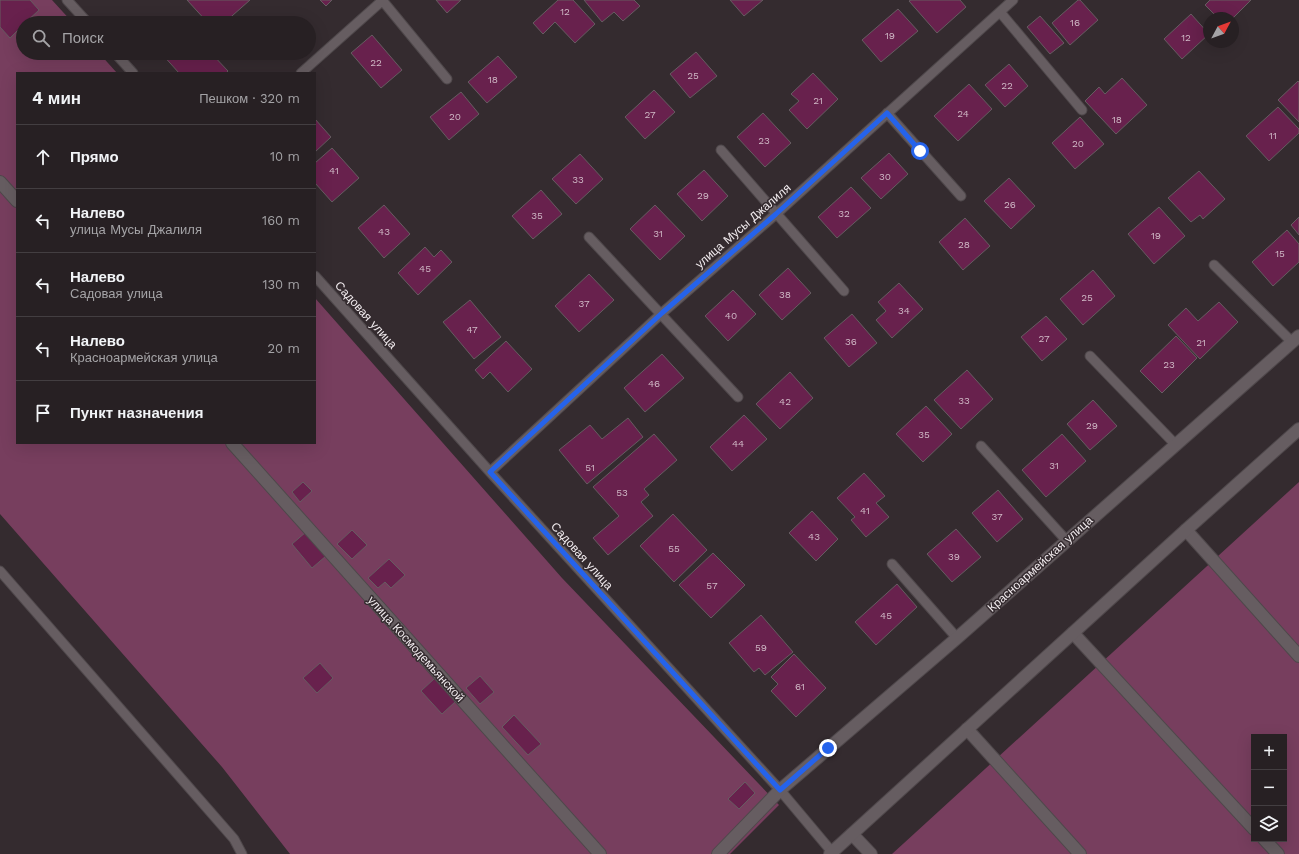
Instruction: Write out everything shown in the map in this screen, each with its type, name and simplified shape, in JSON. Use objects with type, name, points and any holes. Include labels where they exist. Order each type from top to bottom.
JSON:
[{"type":"street","points":[[0,182],[16,200]]},
{"type":"street","name":"Красноармейская улица","points":[[780,790],[957,638],[1295,339]]},
{"type":"street","points":[[831,853],[1186,530],[1298,433]]},
{"type":"street","name":"улица Космодемьянской","points":[[233,444],[600,854]]},
{"type":"street","points":[[1186,530],[1299,656]]},
{"type":"street","points":[[1073,633],[1251,826]]},
{"type":"street","points":[[967,729],[1080,854]]},
{"type":"street","points":[[718,854],[780,790]]},
{"type":"street","points":[[852,834],[871,854]]},
{"type":"street","points":[[1267,842],[1278,854]]},
{"type":"lane","points":[[67,0],[82,16]]},
{"type":"lane","points":[[316,60],[383,0],[447,79]]},
{"type":"lane","name":"улица Мусы Джалиля","points":[[490,472],[662,313],[776,214],[1011,1]]},
{"type":"lane","points":[[1000,12],[1082,110]]},
{"type":"lane","points":[[121,60],[132,72]]},
{"type":"lane","points":[[302,72],[316,60]]},
{"type":"lane","points":[[887,113],[961,196]]},
{"type":"lane","points":[[721,150],[844,291]]},
{"type":"lane","points":[[589,237],[662,313],[738,397]]},
{"type":"lane","points":[[1214,265],[1295,339]]},
{"type":"lane","name":"Садовая улица","points":[[316,277],[490,472],[780,790],[831,853]]},
{"type":"lane","points":[[1090,356],[1175,444]]},
{"type":"lane","points":[[981,446],[1066,540]]},
{"type":"lane","points":[[892,564],[957,638]]},
{"type":"lane","points":[[0,571],[234,839],[242,854]]},
{"type":"shaded area","points":[[0,0],[52,0],[67,16],[16,16],[16,60],[105,60],[116,72],[16,72],[16,444],[316,444],[316,299],[562,578],[779,805],[730,854],[290,854],[222,767],[0,514]]},
{"type":"shaded area","points":[[1299,482],[1299,854],[892,854]]},
{"type":"building","points":[[0,0],[30,0],[39,10],[33,16],[16,16],[16,32],[10,38],[0,27]]},
{"type":"building","points":[[187,0],[250,0],[232,16],[202,16]]},
{"type":"building","points":[[320,0],[332,0],[326,6]]},
{"type":"building","points":[[436,0],[461,0],[447,13]]},
{"type":"building","points":[[558,0],[573,0],[595,24],[575,43],[555,22],[543,34],[533,23]]},
{"type":"building","points":[[584,0],[634,0],[640,6],[623,21],[614,12],[602,22]]},
{"type":"building","points":[[730,0],[763,0],[744,16]]},
{"type":"building","points":[[960,0],[966,7],[937,33],[909,1]]},
{"type":"building","points":[[1078,0],[1080,0],[1098,20],[1070,45],[1052,23]]},
{"type":"building","points":[[1210,0],[1251,0],[1239,12],[1212,12],[1205,5]]},
{"type":"building","points":[[898,9],[918,31],[881,62],[862,40]]},
{"type":"building","points":[[1191,14],[1203,27],[1203,40],[1182,59],[1164,39]]},
{"type":"building","points":[[1040,16],[1064,43],[1050,54],[1027,27]]},
{"type":"building","points":[[372,35],[402,70],[381,88],[351,53]]},
{"type":"building","points":[[696,52],[717,76],[690,98],[670,74]]},
{"type":"building","points":[[498,56],[517,77],[487,103],[468,82]]},
{"type":"building","points":[[167,60],[218,60],[228,71],[227,72],[178,72]]},
{"type":"building","points":[[1009,64],[1028,86],[1005,107],[985,85]]},
{"type":"building","points":[[813,73],[838,99],[807,129],[789,110],[799,101],[791,94]]},
{"type":"building","points":[[1122,78],[1147,105],[1116,134],[1085,101],[1099,87],[1105,94]]},
{"type":"building","points":[[1298,81],[1299,82],[1299,122],[1278,100]]},
{"type":"building","points":[[969,84],[992,109],[958,141],[934,116]]},
{"type":"building","points":[[654,90],[675,112],[645,139],[625,117]]},
{"type":"building","points":[[461,92],[479,114],[449,140],[430,117]]},
{"type":"building","points":[[1278,107],[1299,129],[1299,133],[1269,161],[1246,136]]},
{"type":"building","points":[[763,113],[791,143],[765,167],[737,137]]},
{"type":"building","points":[[1080,117],[1104,144],[1075,169],[1052,143]]},
{"type":"building","points":[[316,120],[331,137],[316,151]]},
{"type":"building","points":[[332,148],[359,178],[332,202],[316,184],[316,162]]},
{"type":"building","points":[[889,153],[908,174],[881,199],[861,178]]},
{"type":"building","points":[[580,154],[603,179],[576,204],[552,179]]},
{"type":"building","points":[[704,170],[728,196],[702,221],[677,194]]},
{"type":"building","points":[[1199,171],[1225,199],[1203,219],[1200,215],[1191,222],[1168,198]]},
{"type":"building","points":[[1009,178],[1035,206],[1011,229],[984,201]]},
{"type":"building","points":[[851,187],[871,208],[837,238],[818,217]]},
{"type":"building","points":[[541,190],[562,214],[533,239],[512,216]]},
{"type":"building","points":[[384,205],[410,234],[384,258],[358,228]]},
{"type":"building","points":[[655,205],[685,236],[660,260],[630,229]]},
{"type":"building","points":[[1159,207],[1185,236],[1154,264],[1128,234]]},
{"type":"building","points":[[1299,217],[1299,235],[1291,225]]},
{"type":"building","points":[[965,218],[990,246],[963,270],[939,242]]},
{"type":"building","points":[[1287,230],[1299,244],[1299,262],[1273,286],[1252,262]]},
{"type":"building","points":[[425,247],[434,257],[441,250],[452,262],[418,295],[398,273]]},
{"type":"building","points":[[788,268],[811,293],[782,320],[759,295]]},
{"type":"building","points":[[1093,270],[1115,296],[1083,325],[1060,299]]},
{"type":"building","points":[[589,274],[614,300],[579,332],[555,306]]},
{"type":"building","points":[[899,283],[923,309],[892,338],[876,320],[886,311],[878,302]]},
{"type":"building","points":[[733,290],[756,314],[728,341],[705,316]]},
{"type":"building","points":[[470,300],[501,337],[474,359],[443,322]]},
{"type":"building","points":[[1219,302],[1238,322],[1200,359],[1168,325],[1186,308],[1198,321]]},
{"type":"building","points":[[852,314],[877,343],[849,367],[824,338]]},
{"type":"building","points":[[1046,316],[1067,339],[1042,361],[1021,337]]},
{"type":"building","points":[[1176,336],[1197,358],[1162,393],[1140,371]]},
{"type":"building","points":[[506,341],[532,369],[508,392],[490,372],[483,379],[475,370]]},
{"type":"building","points":[[662,354],[684,378],[645,412],[624,388]]},
{"type":"building","points":[[967,370],[993,399],[961,429],[934,400]]},
{"type":"building","points":[[790,372],[813,398],[780,429],[756,404]]},
{"type":"building","points":[[1093,400],[1117,426],[1090,450],[1067,424]]},
{"type":"building","points":[[926,406],[952,434],[923,462],[896,434]]},
{"type":"building","points":[[744,415],[767,439],[732,471],[710,447]]},
{"type":"building","points":[[628,418],[643,437],[587,484],[559,450],[590,425],[602,439]]},
{"type":"building","points":[[654,434],[677,460],[644,489],[649,495],[641,502],[653,516],[608,555],[593,538],[619,516],[593,487]]},
{"type":"building","points":[[1062,434],[1086,461],[1046,497],[1022,470]]},
{"type":"building","points":[[864,473],[885,496],[876,503],[889,517],[866,537],[851,520],[855,517],[837,498]]},
{"type":"building","points":[[303,482],[312,491],[300,502],[292,492]]},
{"type":"building","points":[[998,490],[1023,519],[997,542],[972,513]]},
{"type":"building","points":[[812,511],[838,539],[816,561],[789,533]]},
{"type":"building","points":[[673,514],[707,550],[674,582],[640,546]]},
{"type":"building","points":[[956,529],[981,557],[952,582],[927,554]]},
{"type":"building","points":[[352,530],[367,545],[352,559],[337,544]]},
{"type":"building","points":[[306,532],[326,556],[312,568],[292,544]]},
{"type":"building","points":[[713,553],[745,585],[711,618],[679,585]]},
{"type":"building","points":[[389,559],[405,575],[391,588],[385,582],[378,588],[368,578]]},
{"type":"building","points":[[897,584],[917,607],[876,645],[855,622]]},
{"type":"building","points":[[761,615],[793,652],[765,675],[759,668],[754,672],[729,643]]},
{"type":"building","points":[[794,654],[826,688],[796,717],[771,691],[778,684],[771,677]]},
{"type":"building","points":[[320,663],[333,678],[317,693],[303,678]]},
{"type":"building","points":[[480,676],[494,692],[480,704],[466,688]]},
{"type":"building","points":[[435,678],[456,701],[442,714],[421,691]]},
{"type":"building","points":[[514,715],[541,744],[528,755],[502,727]]},
{"type":"building","points":[[745,782],[755,793],[739,809],[728,799]]},
{"type":"route","points":[[828,748],[780,790],[490,472],[662,313],[776,214],[887,113],[920,151]]}]
